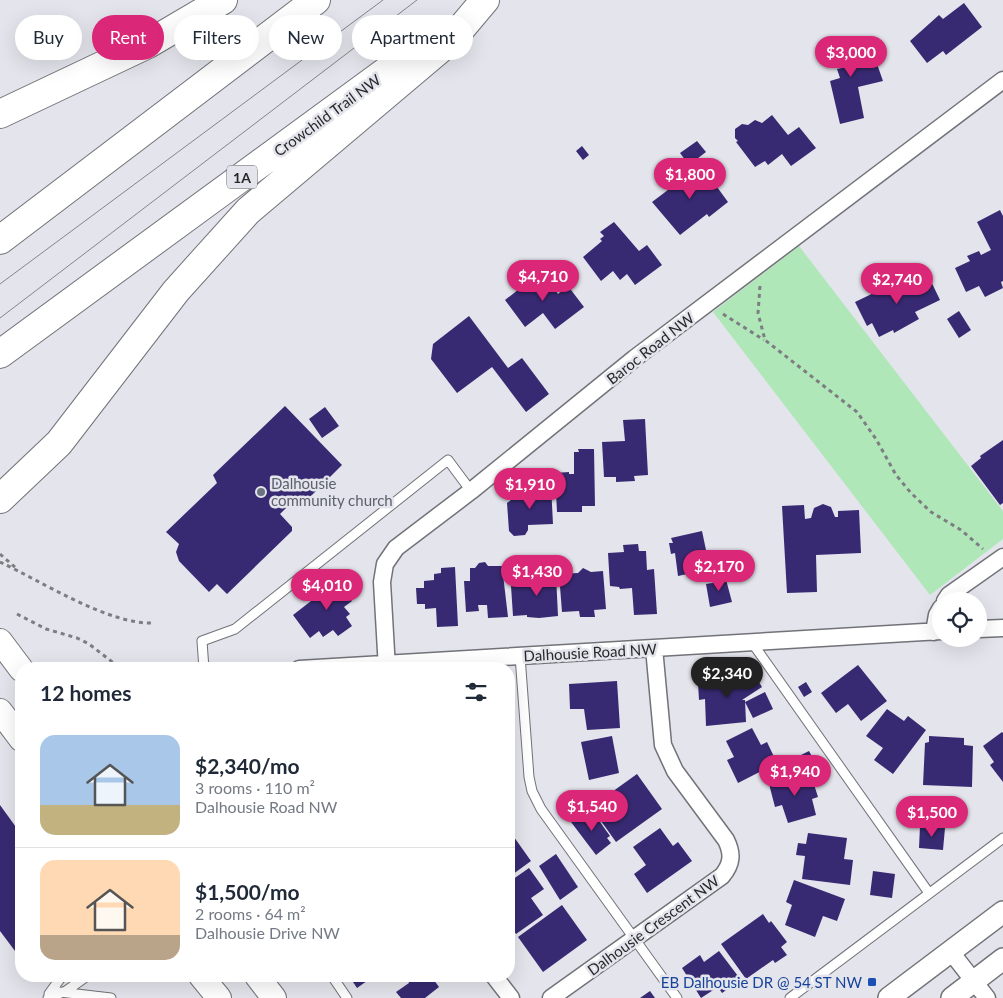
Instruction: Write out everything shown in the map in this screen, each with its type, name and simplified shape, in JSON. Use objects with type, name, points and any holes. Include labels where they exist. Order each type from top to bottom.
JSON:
[{"type":"highway","points":[[0,114],[148,44],[223,0]]},
{"type":"highway","points":[[0,240],[316,0]]},
{"type":"highway","points":[[0,500],[59,442],[176,291],[248,211],[453,38],[485,0]]},
{"type":"highway","name":"Crowchild Trail NW","points":[[0,354],[485,0]]},
{"type":"main road","points":[[0,641],[16,662]]},
{"type":"main road","points":[[0,711],[15,731]]},
{"type":"main road","points":[[206,982],[219,998]]},
{"type":"main road","points":[[262,982],[274,998]]},
{"type":"street","name":"Baroc Road NW","points":[[387,662],[382,582],[385,564],[390,555],[404,541],[471,491],[636,358],[1003,80]]},
{"type":"street","points":[[951,592],[995,555]]},
{"type":"street","points":[[987,629],[1003,628]]},
{"type":"street","name":"Dalhousie Road NW","points":[[440,662],[932,631]]},
{"type":"street","name":"Dalhousie Crescent NW","points":[[551,998],[722,876],[730,864],[731,856],[726,840],[675,770],[662,746],[654,648]]},
{"type":"street","points":[[889,998],[1003,912]]},
{"type":"street","points":[[951,952],[980,990]]},
{"type":"street","points":[[952,998],[980,990],[1003,959]]},
{"type":"street","points":[[499,982],[511,998]]},
{"type":"lane","points":[[204,662],[202,641],[235,629],[448,460],[471,491]]},
{"type":"lane","points":[[753,644],[929,893]]},
{"type":"lane","points":[[520,656],[529,777],[532,791],[541,809],[677,998]]},
{"type":"lane","points":[[790,998],[1003,838]]},
{"type":"lane","points":[[48,996],[58,982]]},
{"type":"lane","points":[[48,996],[66,991],[79,982]]},
{"type":"lane","points":[[336,982],[347,998]]},
{"type":"lane","points":[[66,991],[111,998]]},
{"type":"path","points":[[761,278],[758,313],[765,340]]},
{"type":"path","points":[[716,311],[765,340],[857,412],[896,475],[911,493],[931,512],[995,555]]},
{"type":"path","points":[[0,554],[20,571]]},
{"type":"path","points":[[0,562],[74,600],[131,620],[152,623]]},
{"type":"path","points":[[17,614],[46,629],[78,638],[112,662]]},
{"type":"green space","points":[[799,246],[1003,511],[1003,539],[930,595],[713,312]]},
{"type":"building","points":[[964,3],[982,27],[946,55],[943,51],[927,63],[910,41],[939,15],[943,19]]},
{"type":"building","points":[[838,42],[839,47],[854,43],[855,48],[870,44],[883,81],[858,87],[864,118],[840,124],[830,81],[840,78],[837,69],[842,68],[840,61],[827,65],[822,46]]},
{"type":"building","points":[[772,115],[788,135],[799,127],[816,148],[791,166],[782,154],[768,165],[765,161],[755,167],[736,142],[738,141],[735,138],[735,129],[742,124],[748,125],[755,120],[762,123]]},
{"type":"building","points":[[697,141],[706,152],[689,165],[680,153]]},
{"type":"building","points":[[582,146],[589,155],[583,160],[576,151]]},
{"type":"building","points":[[701,165],[728,202],[709,217],[707,214],[680,235],[652,202]]},
{"type":"building","points":[[1000,210],[1003,216],[1003,281],[1001,282],[1003,288],[985,297],[979,286],[966,292],[955,268],[970,261],[967,256],[979,251],[981,255],[991,250],[977,222]]},
{"type":"building","points":[[614,222],[639,251],[647,245],[662,265],[635,285],[627,274],[620,280],[613,271],[601,281],[583,257],[602,241],[600,239],[604,236],[600,232]]},
{"type":"building","points":[[536,271],[543,273],[558,294],[568,286],[584,307],[555,329],[543,313],[525,327],[505,300],[528,282],[529,276]]},
{"type":"building","points":[[928,275],[940,300],[915,312],[919,319],[894,333],[893,330],[879,337],[872,323],[867,326],[855,302],[882,289],[884,293],[907,279],[910,284]]},
{"type":"building","points":[[959,311],[971,330],[959,338],[947,319]]},
{"type":"building","points":[[469,316],[508,368],[522,358],[549,394],[526,412],[492,367],[457,393],[431,359],[433,344]]},
{"type":"building","name":"Dalhousie community church","points":[[285,406],[342,465],[299,508],[293,501],[280,514],[292,527],[292,531],[227,594],[217,584],[209,592],[179,561],[176,552],[179,544],[166,532],[217,483],[213,475]]},
{"type":"building","points":[[325,407],[339,426],[322,438],[309,419]]},
{"type":"building","points":[[645,419],[648,475],[634,476],[635,481],[616,482],[616,477],[604,477],[602,442],[625,441],[623,420]]},
{"type":"building","points":[[1003,440],[1003,503],[1000,505],[971,466],[981,458],[980,456]]},
{"type":"building","points":[[578,449],[594,449],[595,506],[582,506],[582,512],[557,512],[555,473],[569,472],[569,474],[574,474],[574,452],[579,452]]},
{"type":"building","points":[[551,485],[553,524],[528,525],[525,535],[514,536],[509,531],[507,503],[515,497],[530,497],[529,486]]},
{"type":"building","points":[[823,504],[831,507],[835,517],[838,517],[838,511],[859,510],[861,553],[816,555],[817,592],[787,593],[782,506],[804,505],[805,519],[811,518],[814,508]]},
{"type":"building","points":[[702,531],[710,569],[678,576],[675,553],[671,554],[669,543],[673,543],[671,538]]},
{"type":"building","points":[[638,544],[639,551],[646,551],[647,570],[654,569],[657,614],[634,615],[632,588],[620,589],[619,587],[610,586],[608,553],[624,552],[623,545]]},
{"type":"building","points":[[485,562],[488,566],[502,566],[508,617],[488,618],[487,605],[478,605],[479,611],[466,612],[464,581],[470,581],[470,568],[475,568],[479,563]]},
{"type":"building","points":[[455,567],[458,626],[437,627],[436,608],[425,609],[425,604],[417,604],[416,588],[424,588],[424,581],[434,580],[434,574],[441,573],[441,568]]},
{"type":"building","points":[[583,568],[591,572],[603,571],[606,609],[594,610],[595,617],[580,617],[579,611],[562,612],[559,574],[578,573]]},
{"type":"building","points":[[545,571],[551,571],[556,575],[558,616],[539,618],[527,617],[527,615],[513,616],[511,586],[531,585],[531,576],[541,576]]},
{"type":"building","points":[[724,572],[732,602],[710,607],[706,584],[718,582],[716,574]]},
{"type":"building","points":[[342,577],[351,588],[346,592],[352,601],[344,607],[350,614],[346,617],[352,626],[338,636],[333,630],[323,637],[319,631],[310,638],[293,615]]},
{"type":"building","points":[[858,665],[887,701],[861,721],[848,704],[836,713],[821,693]]},
{"type":"building","points":[[752,671],[762,687],[742,700],[745,700],[746,722],[706,726],[705,699],[699,700],[698,683],[716,682],[715,677],[731,676],[731,685]]},
{"type":"building","points":[[617,681],[620,728],[587,730],[584,709],[570,709],[569,684]]},
{"type":"building","points":[[806,682],[812,692],[804,697],[798,687]]},
{"type":"building","points":[[765,692],[773,709],[753,718],[745,702]]},
{"type":"building","points":[[887,709],[904,721],[908,716],[926,730],[893,774],[874,760],[883,748],[866,736]]},
{"type":"building","points":[[752,728],[761,745],[767,742],[777,763],[738,783],[727,760],[734,757],[726,741]]},
{"type":"building","points":[[1002,732],[1003,782],[990,765],[994,762],[983,746]]},
{"type":"building","points":[[612,736],[619,773],[589,780],[581,742]]},
{"type":"building","points":[[929,736],[964,738],[964,745],[973,746],[972,787],[923,785],[925,743],[929,742]]},
{"type":"building","points":[[809,751],[817,766],[799,771],[793,759]]},
{"type":"building","points":[[810,772],[818,797],[812,799],[816,815],[788,823],[782,805],[775,807],[769,784]]},
{"type":"building","points":[[637,774],[662,809],[616,842],[591,807]]},
{"type":"building","points":[[0,805],[15,826],[15,951],[0,931]]},
{"type":"building","points":[[587,810],[592,817],[595,815],[610,836],[607,838],[611,843],[596,855],[571,822]]},
{"type":"building","points":[[920,826],[945,828],[943,850],[919,848]]},
{"type":"building","points":[[660,828],[673,846],[678,842],[692,861],[647,893],[634,874],[646,865],[633,847]]},
{"type":"building","points":[[808,833],[847,838],[844,859],[853,860],[850,885],[802,879],[805,856],[796,855],[798,843],[806,844]]},
{"type":"building","points":[[515,838],[531,861],[515,873]]},
{"type":"building","points":[[556,854],[578,887],[560,900],[539,866]]},
{"type":"building","points":[[529,868],[544,889],[531,898],[543,915],[516,934],[515,933],[515,878]]},
{"type":"building","points":[[873,871],[895,874],[892,898],[870,895]]},
{"type":"building","points":[[794,880],[845,899],[837,921],[823,916],[815,937],[785,925],[792,905],[786,902]]},
{"type":"building","points":[[562,905],[587,940],[543,972],[518,937]]},
{"type":"building","points":[[763,914],[769,923],[771,921],[787,942],[781,947],[787,955],[775,963],[773,960],[746,979],[721,944]]},
{"type":"building","points":[[719,951],[741,980],[722,993],[718,987],[701,998],[682,968],[700,955],[704,962]]},
{"type":"building","points":[[353,982],[366,982],[357,988]]},
{"type":"building","points":[[435,982],[439,987],[425,998],[401,998],[396,992],[409,983]]},
{"type":"building","points":[[650,991],[655,998],[640,998]]},
{"type":"tram line","points":[[0,284],[383,0]]},
{"type":"tram line","points":[[0,318],[417,0]]},
{"type":"place","name":"Dalhousie community church","points":[[261,492]]},
{"type":"place","name":"EB Dalhousie DR @ 54 ST NW","points":[[872,982]]}]
